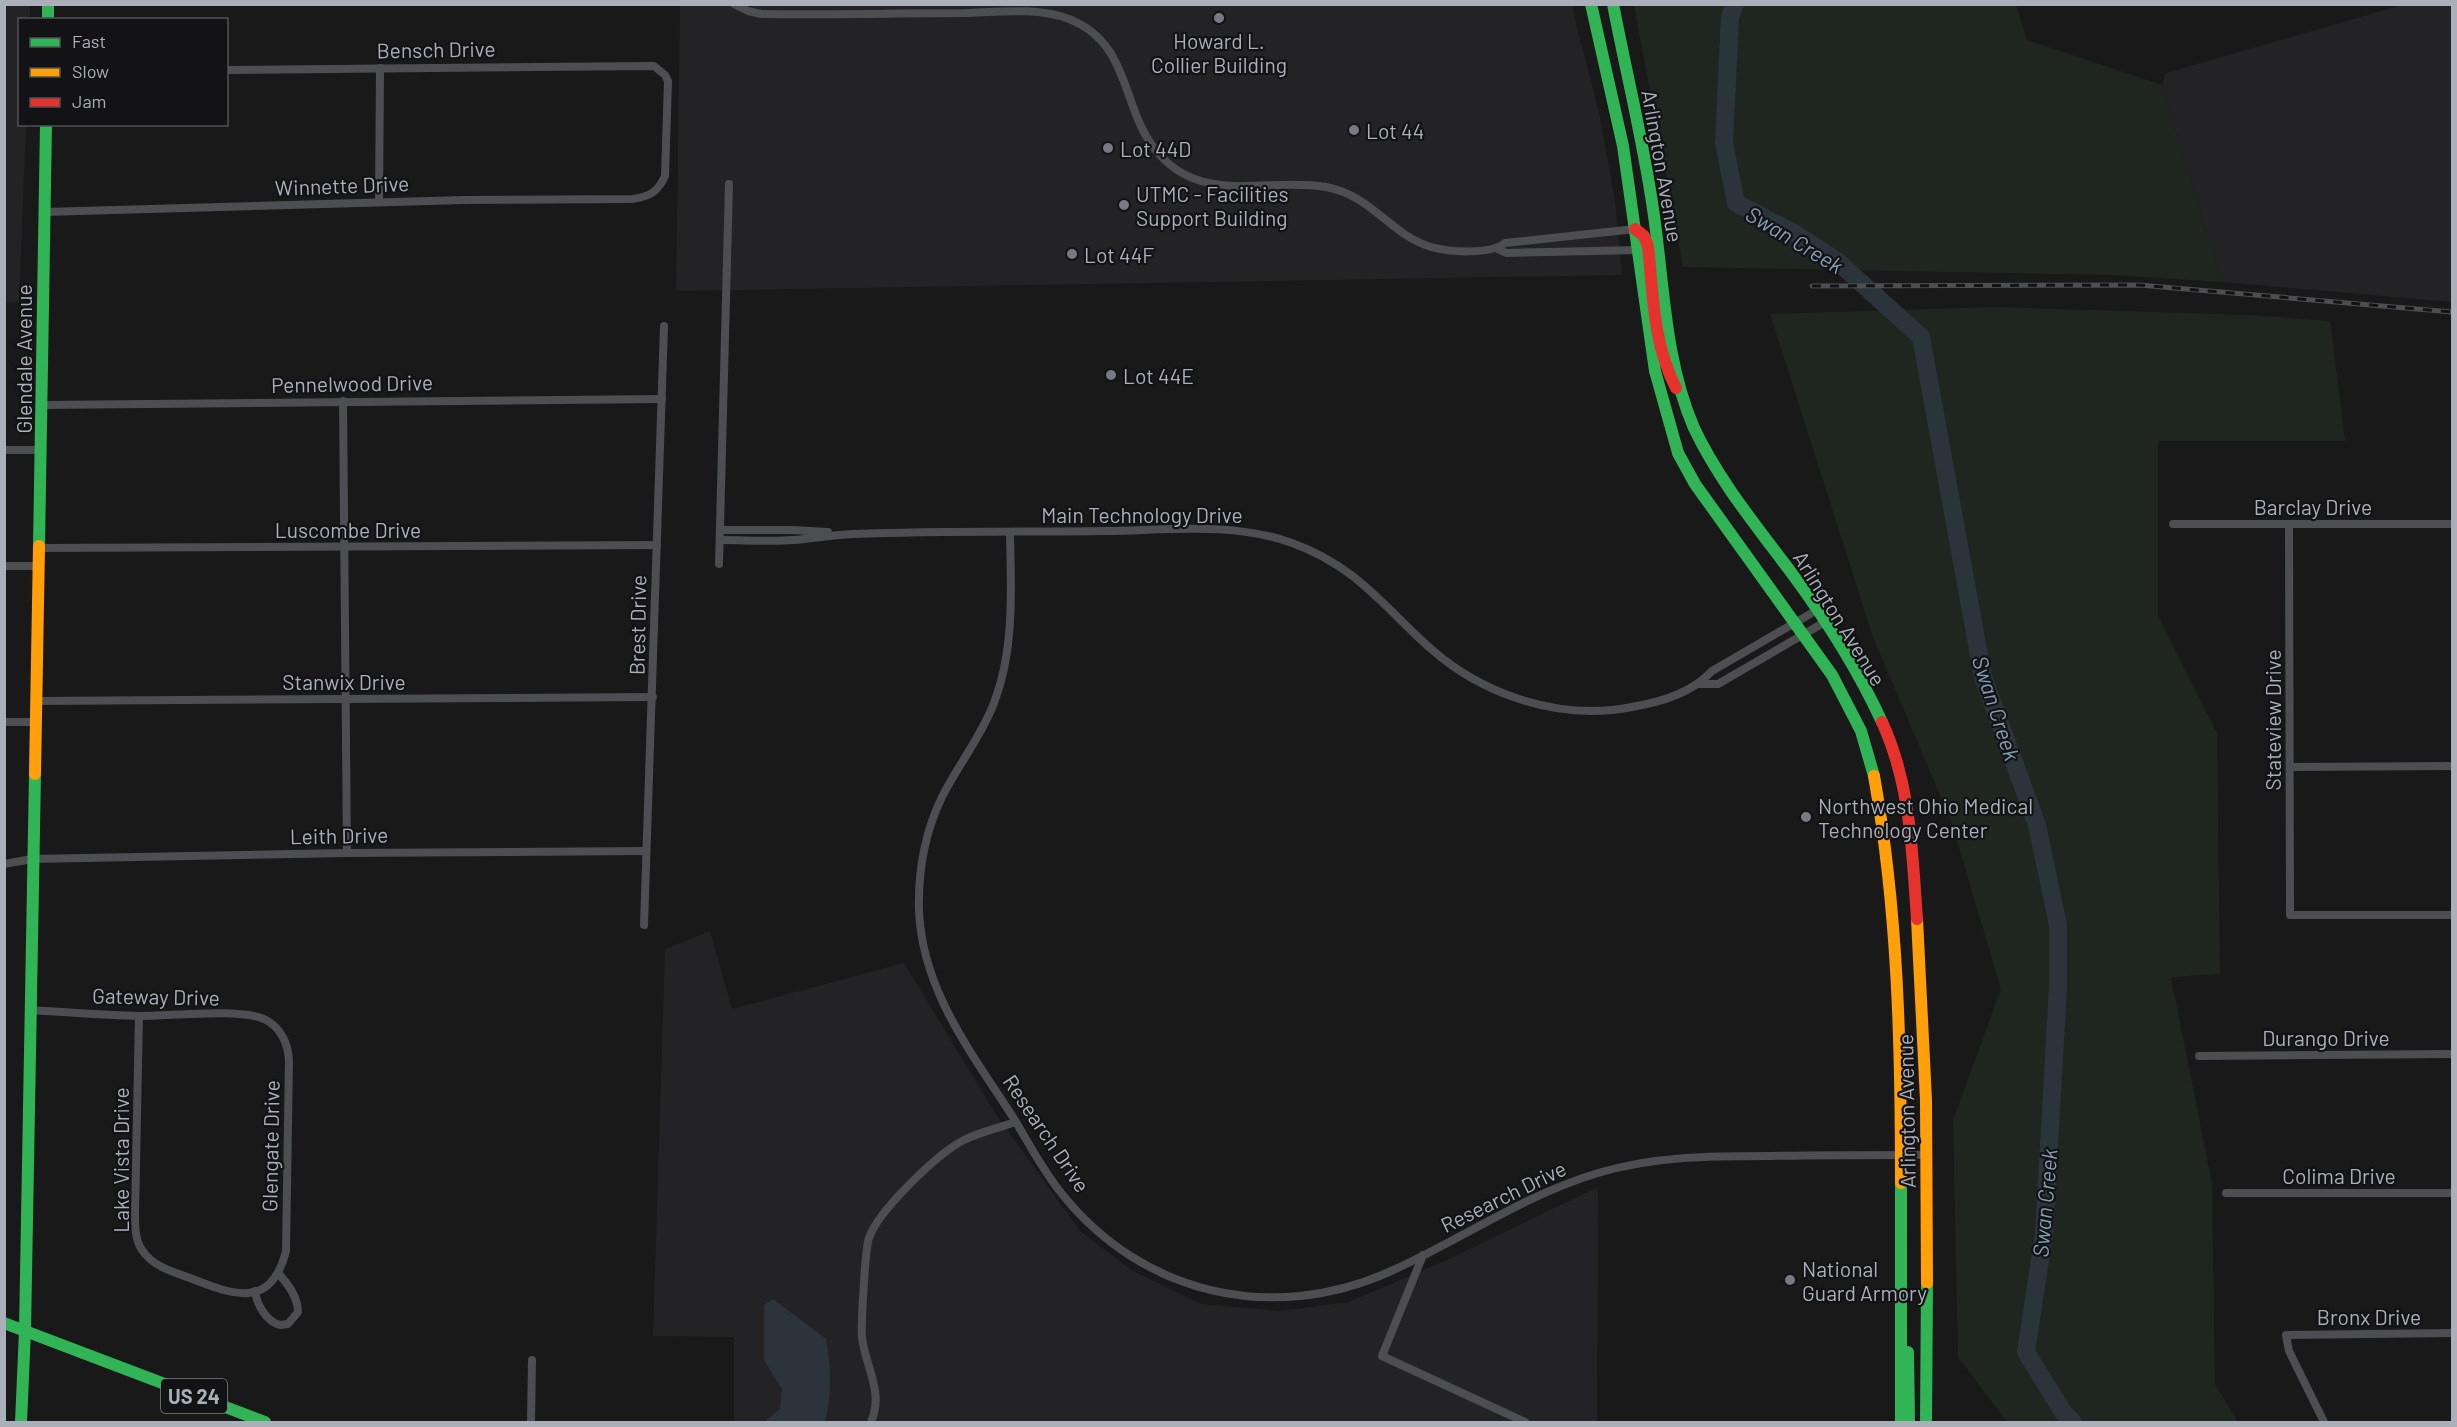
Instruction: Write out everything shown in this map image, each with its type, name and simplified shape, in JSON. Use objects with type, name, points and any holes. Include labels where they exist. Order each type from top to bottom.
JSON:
[{"type":"street","points":[[734,4],[748,11],[766,14],[1007,8],[1055,15],[1074,21],[1096,35],[1118,63],[1151,145],[1168,163],[1199,182],[1226,187],[1313,186],[1335,189],[1365,202],[1404,234],[1429,246],[1456,251],[1498,249],[1506,253],[1516,253],[1638,250]]},
{"type":"street","name":"Arlington Avenue","points":[[1591,4],[1623,146],[1656,371],[1678,453],[1701,492],[1804,634],[1848,703],[1872,762],[1878,789],[1899,996],[1901,1422]]},
{"type":"street","name":"Arlington Avenue","points":[[1613,4],[1641,144],[1671,350],[1680,394],[1694,428],[1715,467],[1817,610],[1856,671],[1884,730],[1901,776],[1908,827],[1924,1011],[1927,1155],[1926,1422]]},
{"type":"street","name":"Bensch Drive","points":[[228,69],[646,66],[658,68],[668,81],[666,167],[661,186],[650,196],[642,198]]},
{"type":"street","points":[[379,202],[380,68]]},
{"type":"street","name":"Glendale Avenue","points":[[21,1422],[25,1331],[29,1010],[42,450],[46,126]]},
{"type":"street","points":[[720,564],[729,184]]},
{"type":"street","name":"Winnette Drive","points":[[44,212],[379,202],[642,198]]},
{"type":"street","points":[[1498,249],[1505,243],[1635,229],[1644,236],[1648,246],[1663,360],[1680,394]]},
{"type":"street","name":"Brest Drive","points":[[644,925],[664,326]]},
{"type":"street","name":"Pennelwood Drive","points":[[42,405],[662,399]]},
{"type":"street","points":[[343,401],[347,853]]},
{"type":"street","points":[[4,450],[42,450]]},
{"type":"street","name":"Barclay Drive","points":[[2173,524],[2452,524]]},
{"type":"street","name":"Stateview Drive","points":[[2289,524],[2290,915],[2452,915]]},
{"type":"street","points":[[720,530],[791,530],[849,534]]},
{"type":"street","name":"Main Technology Drive","points":[[849,534],[1224,530],[1257,533],[1292,543],[1328,559],[1359,579],[1430,648],[1459,670],[1510,696],[1547,707],[1584,711],[1622,709],[1661,700],[1700,684],[1718,684],[1825,622]]},
{"type":"street","name":"Research Drive","points":[[1010,532],[1011,616],[1005,669],[989,714],[940,801],[933,818],[923,856],[919,894],[923,947],[941,1002],[1061,1194],[1101,1234],[1142,1263],[1186,1284],[1236,1296],[1292,1299],[1356,1286],[1423,1256],[1546,1193],[1574,1181],[1628,1165],[1688,1156],[1927,1155]]},
{"type":"street","points":[[720,540],[791,540],[849,534]]},
{"type":"street","name":"Luscombe Drive","points":[[40,548],[657,545]]},
{"type":"street","points":[[4,566],[39,566]]},
{"type":"street","name":"Main Technology Drive","points":[[1700,684],[1712,671],[1817,610]]},
{"type":"street","name":"Stanwix Drive","points":[[35,701],[653,697]]},
{"type":"street","points":[[4,722],[35,722]]},
{"type":"street","points":[[2290,767],[2452,766]]},
{"type":"street","name":"Leith Drive","points":[[4,864],[32,859],[646,850]]},
{"type":"street","name":"Gateway Drive","points":[[29,1010],[139,1016],[252,1015],[270,1022],[279,1030]]},
{"type":"street","name":"Lake Vista Drive","points":[[139,1016],[135,1214],[139,1243],[148,1257],[163,1268],[230,1293],[246,1294],[255,1291]]},
{"type":"street","name":"Glengate Drive","points":[[278,1273],[286,1251],[289,1060],[288,1049],[279,1030]]},
{"type":"street","name":"Durango Drive","points":[[2199,1056],[2452,1054]]},
{"type":"street","points":[[871,1422],[876,1404],[876,1390],[862,1338],[868,1239],[878,1221],[923,1172],[963,1141],[1015,1122]]},
{"type":"street","name":"Colima Drive","points":[[2226,1193],[2452,1193]]},
{"type":"street","points":[[1423,1256],[1382,1356],[1525,1422]]},
{"type":"street","points":[[278,1273],[289,1288],[297,1304],[298,1312],[288,1324],[280,1325],[267,1317],[257,1300],[255,1291],[272,1281],[278,1273]]},
{"type":"street","points":[[1901,1297],[1910,1372],[1909,1422]]},
{"type":"street","name":"US 24","points":[[4,1323],[265,1422]]},
{"type":"street","name":"Bronx Drive","points":[[2324,1422],[2289,1351],[2286,1335],[2452,1333]]},
{"type":"street","points":[[531,1422],[532,1360]]},
{"type":"shaded area","points":[[680,4],[1573,5],[1599,112],[1615,201],[1622,275],[676,291]]},
{"type":"shaded area","points":[[4,5],[30,5],[30,18],[18,18],[18,126],[26,126],[19,302],[4,303]]},
{"type":"shaded area","points":[[1634,5],[2016,5],[2027,40],[2162,85],[2222,282],[2114,275],[1683,267]]},
{"type":"shaded area","points":[[2402,5],[2452,5],[2452,302],[2222,282],[2162,85],[2166,73]]},
{"type":"shaded area","points":[[1994,307],[2251,315],[2330,321],[2345,441],[2158,441],[2158,616],[2217,733],[2220,974],[2171,977],[2212,1184],[2215,1384],[2238,1422],[2007,1422],[1958,1357],[1953,1120],[2001,989],[1951,821],[1873,637],[1770,314]]},
{"type":"shaded area","points":[[710,931],[732,1009],[904,963],[997,1116],[1080,1231],[1133,1271],[1201,1304],[1279,1311],[1349,1302],[1447,1260],[1598,1187],[1597,1422],[734,1422],[734,1337],[653,1336],[665,949]]},
{"type":"shaded area","points":[[773,1299],[826,1339],[830,1380],[825,1422],[764,1422],[780,1409],[782,1389],[764,1360],[764,1305]]},
{"type":"waterway","name":"Swan Creek","points":[[1735,4],[1730,17],[1724,143],[1736,203],[1794,233],[1837,261],[1921,337],[1983,677],[2037,825],[2058,925],[2058,987],[2044,1234],[2026,1352],[2063,1412],[2073,1422]]},
{"type":"railway","points":[[1812,286],[2139,285],[2452,312]]},
{"type":"traffic: fast","points":[[48,4],[48,18]]},
{"type":"traffic: fast","points":[[1591,4],[1623,146],[1655,371],[1678,453],[1695,484],[1832,675],[1861,731],[1874,776]]},
{"type":"traffic: fast","points":[[1613,4],[1644,157],[1653,209],[1666,320],[1676,375],[1684,402],[1694,428],[1715,467],[1830,628],[1882,722]]},
{"type":"traffic: fast","points":[[39,546],[46,126]]},
{"type":"traffic: fast","points":[[21,1422],[25,1331],[35,774]]},
{"type":"traffic: fast","points":[[1901,1183],[1901,1422]]},
{"type":"traffic: fast","points":[[1926,1422],[1927,1283]]},
{"type":"traffic: fast","points":[[4,1323],[265,1422]]},
{"type":"traffic: fast","points":[[1908,1352],[1909,1422]]},
{"type":"traffic: slow","points":[[35,774],[39,546]]},
{"type":"traffic: slow","points":[[1874,776],[1893,928],[1899,1029],[1901,1183]]},
{"type":"traffic: slow","points":[[1917,919],[1926,1100],[1927,1283]]},
{"type":"traffic: jam","points":[[1635,229],[1644,236],[1648,246],[1658,336],[1668,371],[1676,388]]},
{"type":"traffic: jam","points":[[1882,722],[1899,770],[1909,819],[1917,919]]},
{"type":"place","name":"Howard L. Collier Building","points":[[1219,18]]},
{"type":"place","name":"Lot 44","points":[[1354,130]]},
{"type":"place","name":"Lot 44D","points":[[1108,148]]},
{"type":"place","name":"UTMC - Facilities Support Building","points":[[1124,205]]},
{"type":"place","name":"Lot 44F","points":[[1072,254]]},
{"type":"place","name":"Lot 44E","points":[[1111,375]]},
{"type":"place","name":"Northwest Ohio Medical Technology Center","points":[[1806,817]]},
{"type":"place","name":"National Guard Armory","points":[[1790,1280]]}]
